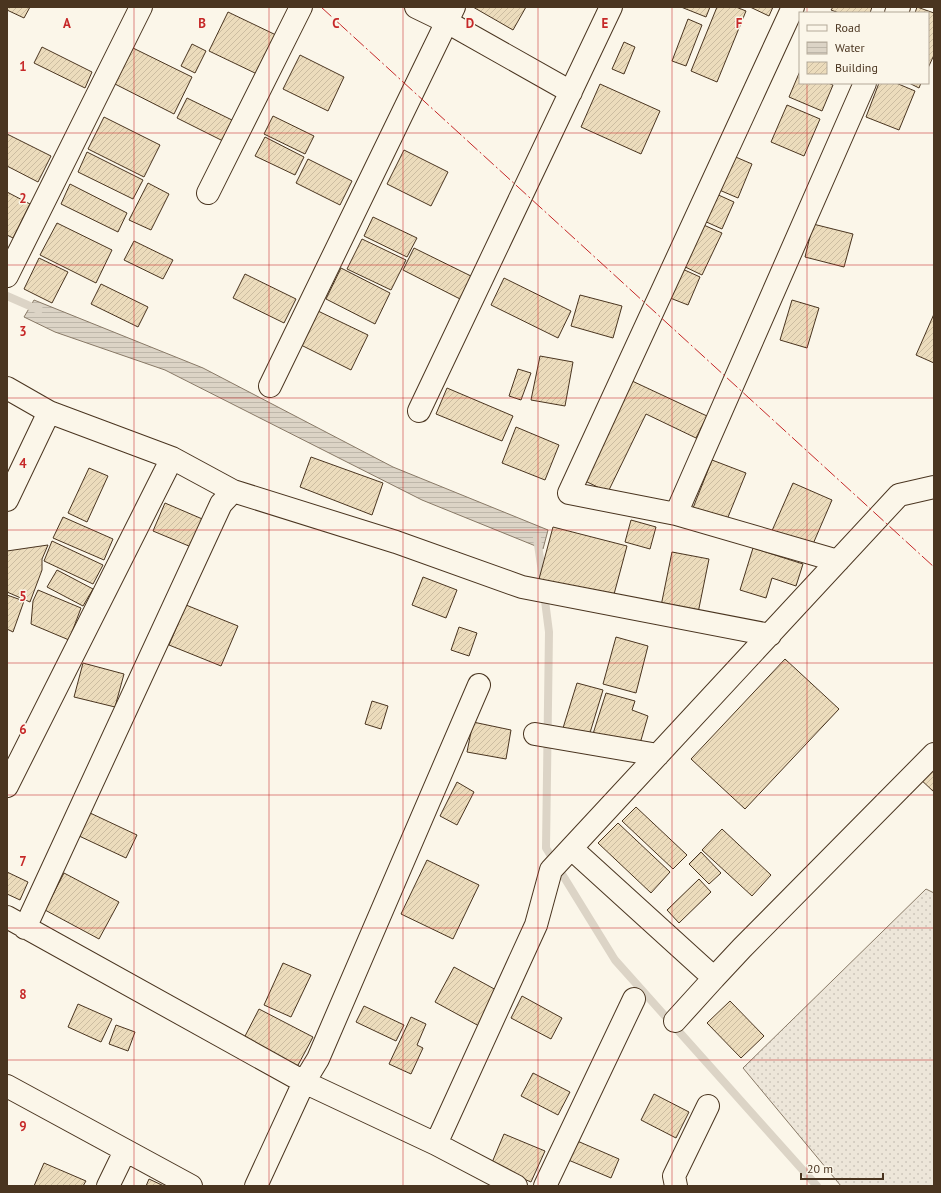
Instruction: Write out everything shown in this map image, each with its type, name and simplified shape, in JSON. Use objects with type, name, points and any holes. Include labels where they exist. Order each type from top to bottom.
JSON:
[{"type":"street","points":[[7,276],[141,7]]},
{"type":"street","points":[[208,193],[301,7]]},
{"type":"street","points":[[416,7],[451,15],[571,92]]},
{"type":"street","points":[[419,411],[611,7]]},
{"type":"street","points":[[793,7],[569,493],[676,514],[838,561]]},
{"type":"street","points":[[270,386],[451,15]]},
{"type":"street","points":[[676,514],[865,84]]},
{"type":"street","points":[[7,388],[49,412],[172,458],[233,491],[396,542],[522,587],[770,635]]},
{"type":"street","points":[[7,500],[49,412]]},
{"type":"street","points":[[7,786],[172,458]]},
{"type":"street","points":[[436,1144],[536,925],[552,870],[899,495],[934,487]]},
{"type":"street","points":[[233,491],[221,504],[16,922],[304,1082],[436,1144],[516,1186]]},
{"type":"street","points":[[256,1186],[304,1082],[318,1058],[478,685]]},
{"type":"street","points":[[535,734],[658,756]]},
{"type":"street","points":[[675,1021],[742,948],[934,754]]},
{"type":"street","points":[[572,849],[714,978]]},
{"type":"street","points":[[545,1186],[634,999]]},
{"type":"street","points":[[7,1086],[191,1186]]},
{"type":"street","points":[[676,1186],[674,1176],[708,1106]]},
{"type":"street","points":[[108,1186],[125,1151]]},
{"type":"shaded area","points":[[926,889],[934,893],[934,1186],[841,1186],[743,1068]]},
{"type":"water","points":[[34,300],[203,368],[393,467],[548,530],[543,549],[422,500],[165,370],[55,332],[24,317]]},
{"type":"building","points":[[7,7],[30,7],[24,18],[7,10]]},
{"type":"building","points":[[473,7],[526,7],[513,30]]},
{"type":"building","points":[[681,7],[710,7],[706,17]]},
{"type":"building","points":[[717,7],[736,7],[746,11],[717,82],[691,71]]},
{"type":"building","points":[[750,7],[773,7],[769,16]]},
{"type":"building","points":[[833,7],[872,7],[870,12],[836,12],[831,10]]},
{"type":"building","points":[[917,7],[934,13],[934,55],[929,66],[929,12],[915,12]]},
{"type":"building","points":[[228,12],[276,35],[257,74],[209,51]]},
{"type":"building","points":[[688,19],[702,25],[686,66],[672,61]]},
{"type":"building","points":[[624,42],[635,47],[624,74],[612,69]]},
{"type":"building","points":[[192,44],[206,51],[195,73],[181,66]]},
{"type":"building","points":[[42,47],[92,72],[85,88],[34,63]]},
{"type":"building","points":[[133,48],[192,77],[174,114],[115,84]]},
{"type":"building","points":[[300,55],[344,77],[328,111],[283,89]]},
{"type":"building","points":[[799,73],[799,84],[833,85],[822,111],[789,97]]},
{"type":"building","points":[[600,84],[660,111],[641,154],[581,127]]},
{"type":"building","points":[[879,84],[898,84],[915,91],[899,130],[866,117]]},
{"type":"building","points":[[911,84],[921,84],[919,88]]},
{"type":"building","points":[[187,98],[234,121],[223,141],[177,118]]},
{"type":"building","points":[[787,105],[820,119],[804,156],[771,142]]},
{"type":"building","points":[[273,116],[314,136],[305,154],[264,134]]},
{"type":"building","points":[[104,117],[160,145],[144,177],[88,149]]},
{"type":"building","points":[[7,134],[51,156],[38,182],[7,166]]},
{"type":"building","points":[[265,137],[304,157],[295,175],[255,156]]},
{"type":"building","points":[[404,150],[448,172],[431,206],[387,184]]},
{"type":"building","points":[[87,152],[143,180],[133,199],[78,172]]},
{"type":"building","points":[[731,155],[752,164],[738,198],[717,189]]},
{"type":"building","points":[[308,159],[352,181],[340,205],[296,183]]},
{"type":"building","points":[[148,183],[169,194],[151,230],[129,220]]},
{"type":"building","points":[[70,184],[127,213],[118,232],[61,204]]},
{"type":"building","points":[[7,192],[30,204],[13,238],[7,235]]},
{"type":"building","points":[[714,193],[734,202],[722,229],[702,220]]},
{"type":"building","points":[[373,217],[417,238],[407,257],[364,236]]},
{"type":"building","points":[[57,223],[112,250],[96,283],[40,255]]},
{"type":"building","points":[[699,223],[722,233],[702,275],[679,264]]},
{"type":"building","points":[[813,224],[853,234],[844,267],[805,257]]},
{"type":"building","points":[[362,239],[406,260],[391,290],[347,269]]},
{"type":"building","points":[[134,241],[173,260],[163,279],[124,260]]},
{"type":"building","points":[[414,248],[475,278],[464,301],[403,270]]},
{"type":"building","points":[[39,258],[68,272],[52,303],[24,289]]},
{"type":"building","points":[[678,267],[700,277],[688,305],[665,296]]},
{"type":"building","points":[[341,268],[390,293],[375,324],[326,299]]},
{"type":"building","points":[[245,274],[296,299],[284,323],[233,298]]},
{"type":"building","points":[[504,278],[571,311],[558,338],[491,305]]},
{"type":"building","points":[[101,284],[148,307],[138,327],[91,304]]},
{"type":"building","points":[[580,295],[622,306],[613,338],[571,326]]},
{"type":"building","points":[[792,300],[819,308],[807,348],[780,340]]},
{"type":"building","points":[[318,311],[368,335],[351,370],[301,345]]},
{"type":"building","points":[[934,314],[934,363],[916,355]]},
{"type":"building","points":[[540,356],[573,362],[565,406],[531,400]]},
{"type":"building","points":[[518,369],[531,373],[521,400],[509,396]]},
{"type":"building","points":[[630,380],[707,416],[696,438],[646,414],[608,492],[583,480]]},
{"type":"building","points":[[447,388],[513,416],[502,441],[436,414]]},
{"type":"building","points":[[516,427],[559,445],[545,480],[502,463]]},
{"type":"building","points":[[311,457],[383,483],[372,515],[300,487]]},
{"type":"building","points":[[712,460],[746,473],[726,522],[693,508]]},
{"type":"building","points":[[89,468],[108,476],[87,522],[68,513]]},
{"type":"building","points":[[793,483],[832,500],[813,544],[771,533]]},
{"type":"building","points":[[165,503],[207,521],[196,549],[153,531]]},
{"type":"building","points":[[63,517],[113,539],[104,560],[53,538]]},
{"type":"building","points":[[631,520],[656,527],[650,549],[625,542]]},
{"type":"building","points":[[553,527],[627,546],[613,598],[539,579]]},
{"type":"building","points":[[52,541],[103,565],[93,584],[44,561]]},
{"type":"building","points":[[48,545],[42,559],[42,570],[30,602],[7,592],[7,551]]},
{"type":"building","points":[[753,548],[803,564],[796,586],[772,578],[766,598],[740,590]]},
{"type":"building","points":[[672,552],[709,559],[698,613],[661,606]]},
{"type":"building","points":[[57,570],[93,589],[83,606],[47,587]]},
{"type":"building","points":[[423,577],[457,590],[446,618],[412,605]]},
{"type":"building","points":[[38,590],[81,608],[69,640],[31,624],[33,601]]},
{"type":"building","points":[[7,595],[24,601],[13,632],[7,629]]},
{"type":"building","points":[[186,605],[238,626],[221,666],[169,645]]},
{"type":"building","points":[[459,627],[477,633],[469,656],[451,650]]},
{"type":"building","points":[[616,637],[648,646],[636,693],[603,684]]},
{"type":"building","points":[[785,659],[839,709],[745,809],[691,759]]},
{"type":"building","points":[[83,663],[124,674],[115,707],[74,697]]},
{"type":"building","points":[[577,683],[603,690],[589,736],[563,728]]},
{"type":"building","points":[[606,693],[635,701],[632,710],[648,716],[639,747],[592,737]]},
{"type":"building","points":[[372,701],[388,706],[381,729],[365,724]]},
{"type":"building","points":[[473,722],[511,730],[506,759],[467,752]]},
{"type":"building","points":[[934,759],[934,792],[918,777]]},
{"type":"building","points":[[457,782],[474,792],[457,825],[440,816]]},
{"type":"building","points":[[636,807],[687,855],[673,869],[622,821]]},
{"type":"building","points":[[88,812],[137,835],[126,858],[77,835]]},
{"type":"building","points":[[618,823],[670,872],[651,893],[598,843]]},
{"type":"building","points":[[722,829],[771,875],[752,896],[702,850]]},
{"type":"building","points":[[701,852],[721,873],[709,884],[689,864]]},
{"type":"building","points":[[427,860],[479,885],[453,939],[401,914]]},
{"type":"building","points":[[7,872],[28,882],[20,900],[7,894]]},
{"type":"building","points":[[64,873],[119,902],[99,939],[45,910]]},
{"type":"building","points":[[699,879],[711,892],[679,923],[667,910]]},
{"type":"building","points":[[283,963],[311,975],[291,1017],[264,1005]]},
{"type":"building","points":[[454,967],[498,991],[479,1026],[435,1002]]},
{"type":"building","points":[[522,996],[562,1018],[551,1039],[511,1018]]},
{"type":"building","points":[[730,1001],[764,1036],[741,1058],[707,1023]]},
{"type":"building","points":[[78,1004],[112,1019],[101,1042],[68,1027]]},
{"type":"building","points":[[364,1006],[404,1025],[396,1041],[356,1022]]},
{"type":"building","points":[[259,1009],[313,1037],[297,1067],[243,1040]]},
{"type":"building","points":[[411,1017],[426,1024],[417,1045],[423,1048],[411,1074],[389,1064]]},
{"type":"building","points":[[116,1025],[135,1032],[128,1051],[109,1044]]},
{"type":"building","points":[[533,1073],[570,1092],[558,1115],[521,1096]]},
{"type":"building","points":[[654,1094],[689,1112],[676,1138],[641,1120]]},
{"type":"building","points":[[504,1134],[545,1151],[531,1182],[491,1165]]},
{"type":"building","points":[[575,1140],[619,1159],[611,1178],[566,1159]]},
{"type":"building","points":[[44,1163],[86,1181],[83,1186],[34,1186]]},
{"type":"building","points":[[149,1179],[164,1186],[146,1186]]},
{"type":"waterway","points":[[7,296],[39,310]]},
{"type":"waterway","points":[[537,538],[543,579]]},
{"type":"waterway","points":[[544,593],[549,632],[546,848],[615,960],[817,1186]]},
{"type":"power","points":[[321,7],[934,567]]}]
